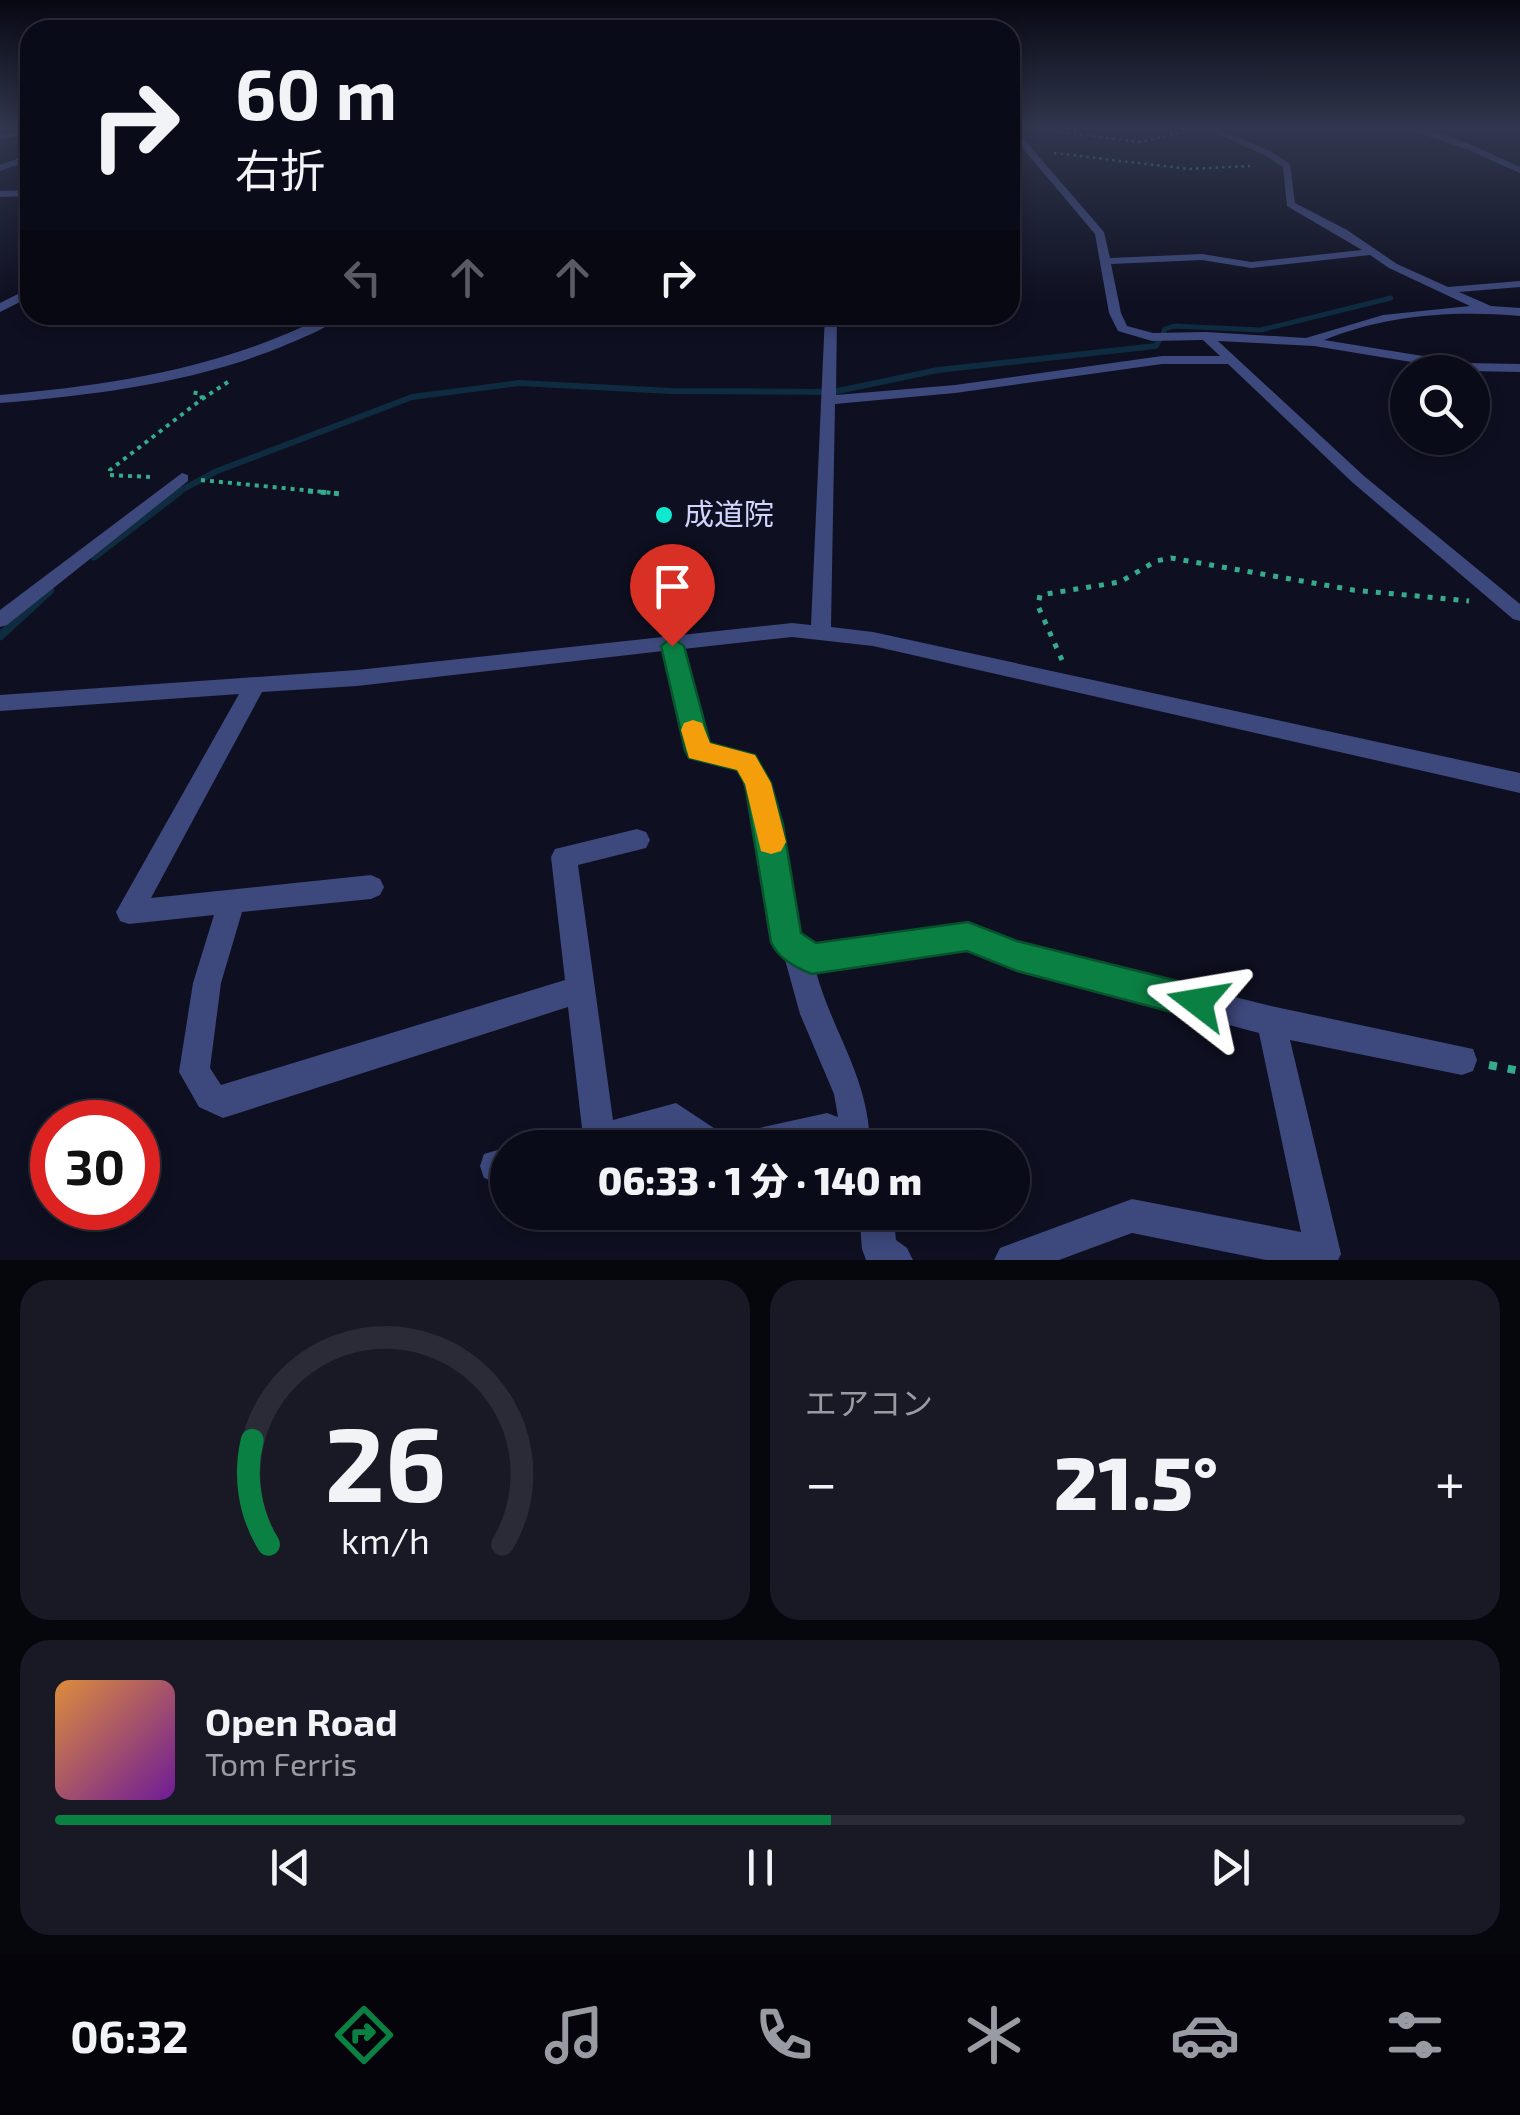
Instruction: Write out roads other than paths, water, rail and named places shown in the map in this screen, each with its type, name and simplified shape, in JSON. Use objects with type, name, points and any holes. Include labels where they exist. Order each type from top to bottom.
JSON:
[{"type":"street","points":[[1060,188],[1100,234],[1115,313],[1122,328],[1152,338],[1206,336],[1307,342],[1466,367],[1520,368]]},
{"type":"street","points":[[1288,188],[1290,204],[1393,266],[1487,309]]},
{"type":"street","points":[[1107,261],[1202,256],[1250,265],[1371,252]]},
{"type":"street","points":[[1448,289],[1520,284]]},
{"type":"street","points":[[1307,342],[1335,328],[1376,320],[1487,309],[1520,312]]},
{"type":"street","points":[[0,399],[114,386],[221,363],[318,325]]},
{"type":"street","points":[[821,632],[831,325]]},
{"type":"street","points":[[1206,336],[1227,360],[1358,479],[1488,588],[1515,602]]},
{"type":"street","points":[[827,400],[989,385],[1162,360],[1227,360]]},
{"type":"street","points":[[0,620],[182,478]]},
{"type":"street","points":[[0,703],[254,685],[672,646],[792,630],[821,632],[1072,684],[1520,783]]},
{"type":"street","points":[[672,646],[698,750],[746,762],[758,783],[769,825],[787,942],[812,959],[968,937],[1017,956],[1271,1020],[1462,1060]]},
{"type":"street","points":[[254,685],[129,912],[371,887]]},
{"type":"street","points":[[583,1130],[581,989],[564,857],[637,840]]},
{"type":"street","points":[[232,902],[207,983],[194,1072],[210,1096],[223,1102],[581,989]]},
{"type":"street","points":[[795,948],[818,1023],[846,1075],[856,1110],[854,1130]]},
{"type":"street","points":[[1012,1260],[1132,1216],[1322,1254],[1271,1020]]},
{"type":"street","points":[[633,1130],[676,1119],[692,1130]]},
{"type":"street","points":[[877,1230],[879,1249],[896,1260]]},
{"type":"waterway","points":[[1159,341],[1165,329],[1174,326],[1261,330],[1391,298]]},
{"type":"waterway","points":[[177,492],[217,471],[412,397],[519,383],[671,391],[833,392],[938,370],[1156,346],[1160,338]]},
{"type":"waterway","points":[[94,556],[177,492]]},
{"type":"waterway","points":[[0,636],[50,590]]},
{"type":"place","name":"成道院","points":[[664,515]]}]
